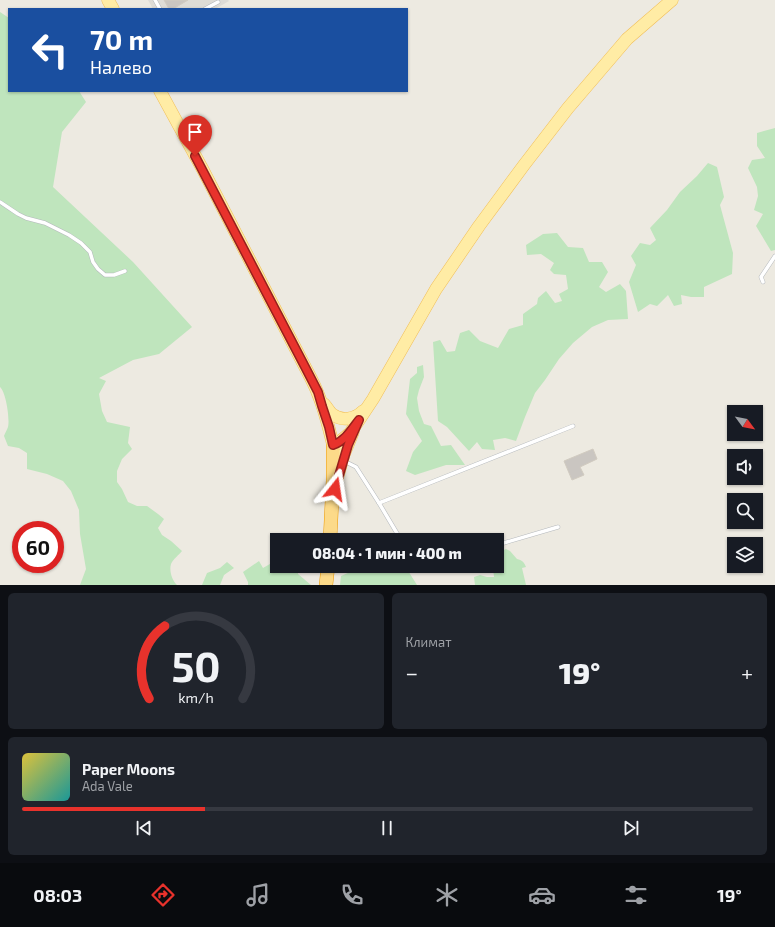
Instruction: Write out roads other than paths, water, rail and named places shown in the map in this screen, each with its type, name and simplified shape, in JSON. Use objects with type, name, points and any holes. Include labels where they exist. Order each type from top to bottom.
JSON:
[{"type":"highway","points":[[330,533],[333,445]]},
{"type":"highway","points":[[326,585],[327,573]]},
{"type":"main road","points":[[318,392],[333,445],[337,444],[350,433],[359,420],[373,399],[436,290],[479,226],[524,165],[568,108],[627,39],[672,0]]},
{"type":"main road","points":[[161,92],[329,411],[342,419],[357,416],[373,399]]},
{"type":"main road","points":[[332,510],[335,489],[343,461],[359,420]]},
{"type":"lane","points":[[207,8],[218,2]]},
{"type":"lane","points":[[0,202],[18,214],[26,218],[45,223],[81,243],[90,252],[98,269],[105,275],[114,275],[125,271]]},
{"type":"lane","points":[[763,282],[761,277],[775,256]]},
{"type":"lane","points":[[379,503],[574,426]]},
{"type":"lane","points":[[343,461],[356,467],[397,533]]},
{"type":"lane","points":[[504,543],[558,527]]}]
